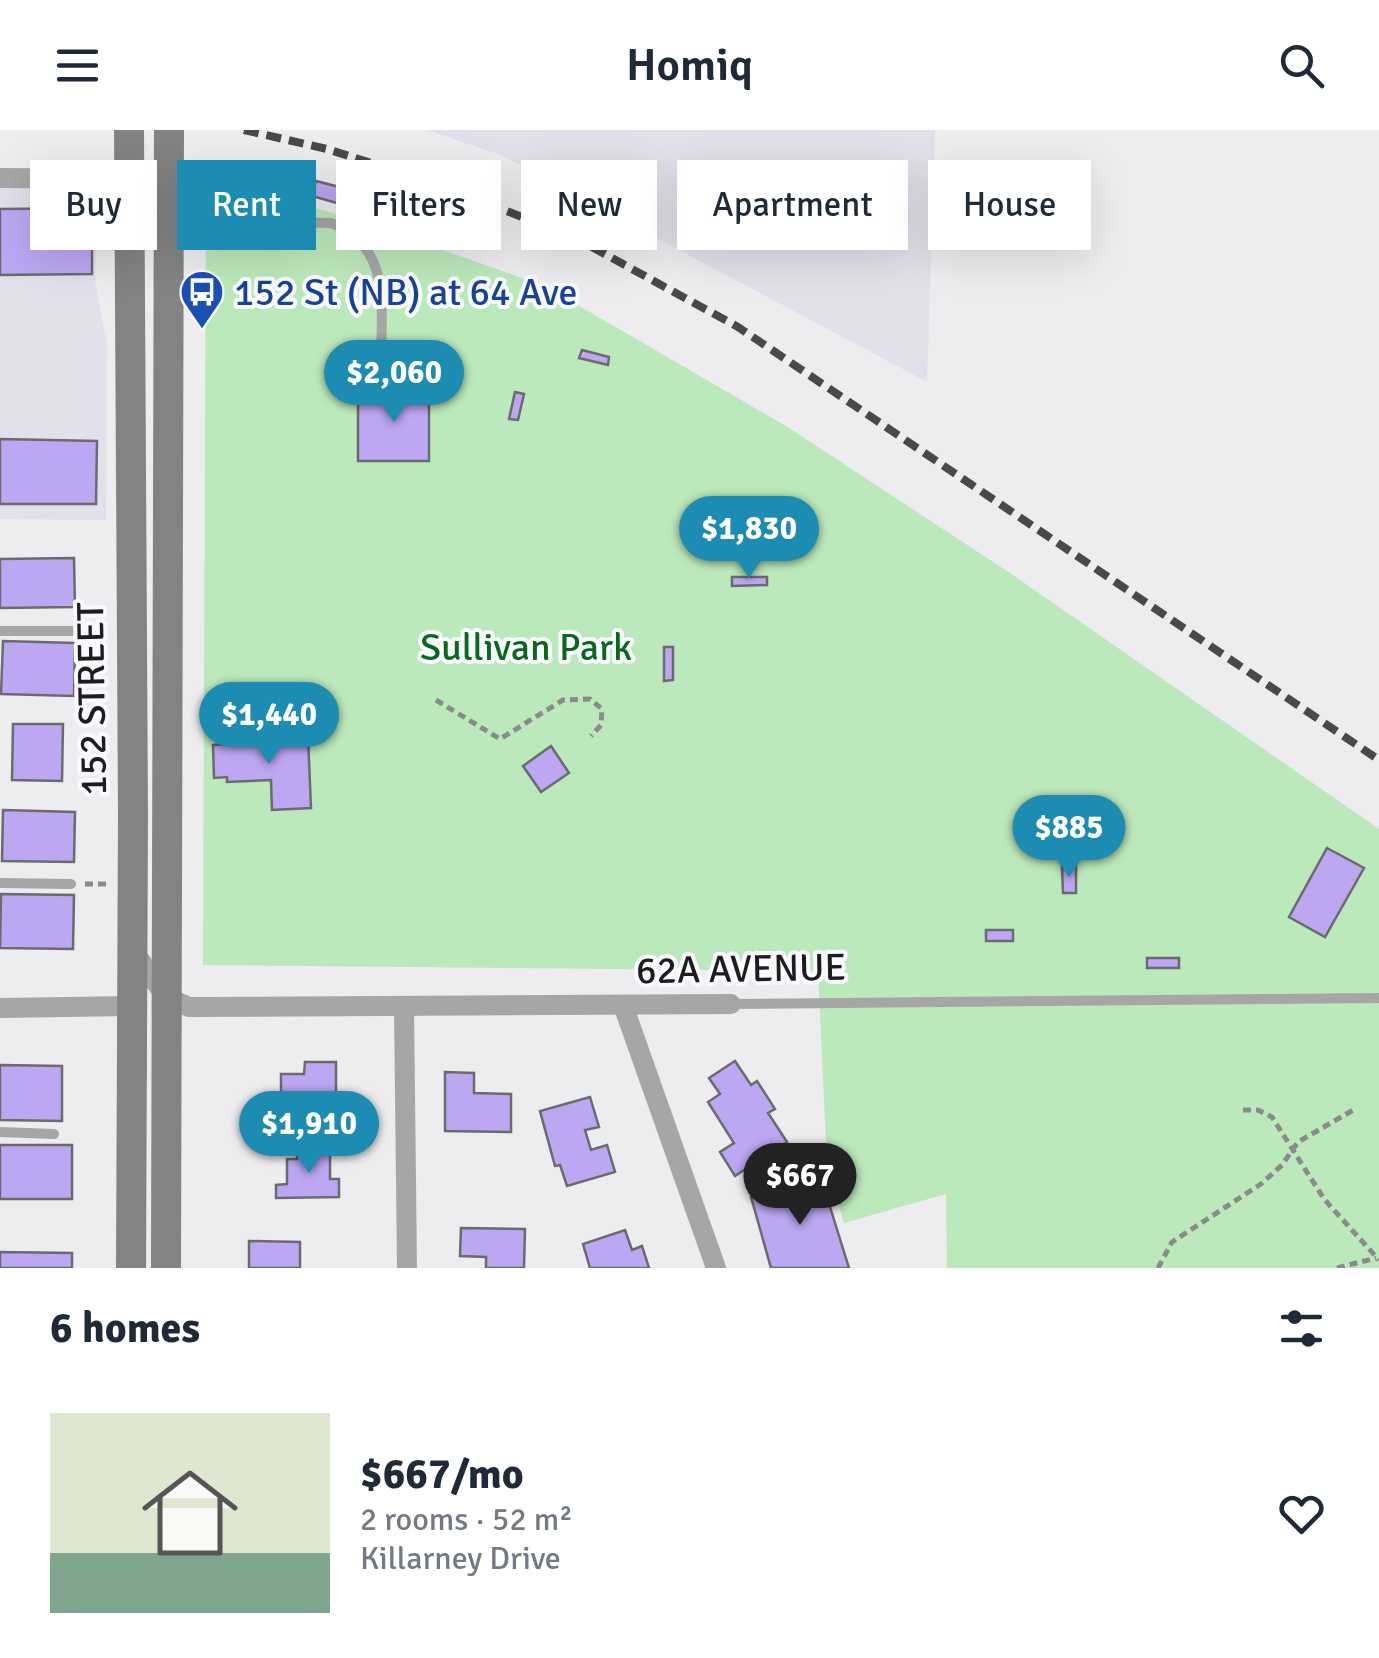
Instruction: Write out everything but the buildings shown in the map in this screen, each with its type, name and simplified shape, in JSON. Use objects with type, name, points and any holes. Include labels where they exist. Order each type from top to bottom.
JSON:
[{"type":"main road","name":"152 STREET","points":[[128,130],[129,160]]},
{"type":"main road","name":"152 STREET","points":[[166,1268],[169,130]]},
{"type":"main road","name":"152 STREET","points":[[129,250],[131,1268]]},
{"type":"street","points":[[0,178],[30,178]]},
{"type":"street","points":[[132,949],[166,997]]},
{"type":"street","name":"62A AVENUE","points":[[166,997],[190,1007],[732,1004]]},
{"type":"street","points":[[0,1008],[132,1006]]},
{"type":"street","points":[[623,1006],[716,1268]]},
{"type":"street","points":[[404,1007],[407,1268]]},
{"type":"lane","points":[[169,219],[331,223],[350,230],[377,264],[381,370]]},
{"type":"lane","points":[[0,631],[72,631]]},
{"type":"lane","points":[[0,882],[74,884]]},
{"type":"lane","name":"62A AVENUE","points":[[732,1004],[1379,998]]},
{"type":"lane","points":[[0,1132],[54,1134]]},
{"type":"path","points":[[436,700],[500,739],[562,700],[590,699],[602,709],[601,725],[590,736]]},
{"type":"path","points":[[74,884],[112,884]]},
{"type":"path","points":[[1158,1268],[1172,1242],[1261,1184],[1282,1165],[1298,1142],[1354,1109]]},
{"type":"path","points":[[1243,1110],[1258,1110],[1272,1117],[1324,1200],[1378,1259]]},
{"type":"path","points":[[1337,1268],[1378,1259]]},
{"type":"shaded area","points":[[427,130],[935,130],[934,160],[928,160],[928,250],[931,250],[927,382],[679,250],[908,250],[908,160],[677,160],[677,249],[657,238],[657,160],[521,160],[521,166]]},
{"type":"shaded area","points":[[0,186],[30,186],[30,250],[96,250],[95,281],[107,345],[106,520],[0,519]]},
{"type":"green space","name":"Sullivan Park","points":[[316,208],[336,214],[336,250],[443,250],[545,286],[786,426],[1010,573],[1379,829],[1379,1268],[947,1268],[946,1194],[844,1223],[827,1166],[818,971],[203,965],[206,250],[316,250]]},
{"type":"railway","points":[[244,130],[327,149],[447,187],[579,240],[738,327],[1379,760]]},
{"type":"place","name":"152 St (NB) at 64 Ave","points":[[202,330]]}]
